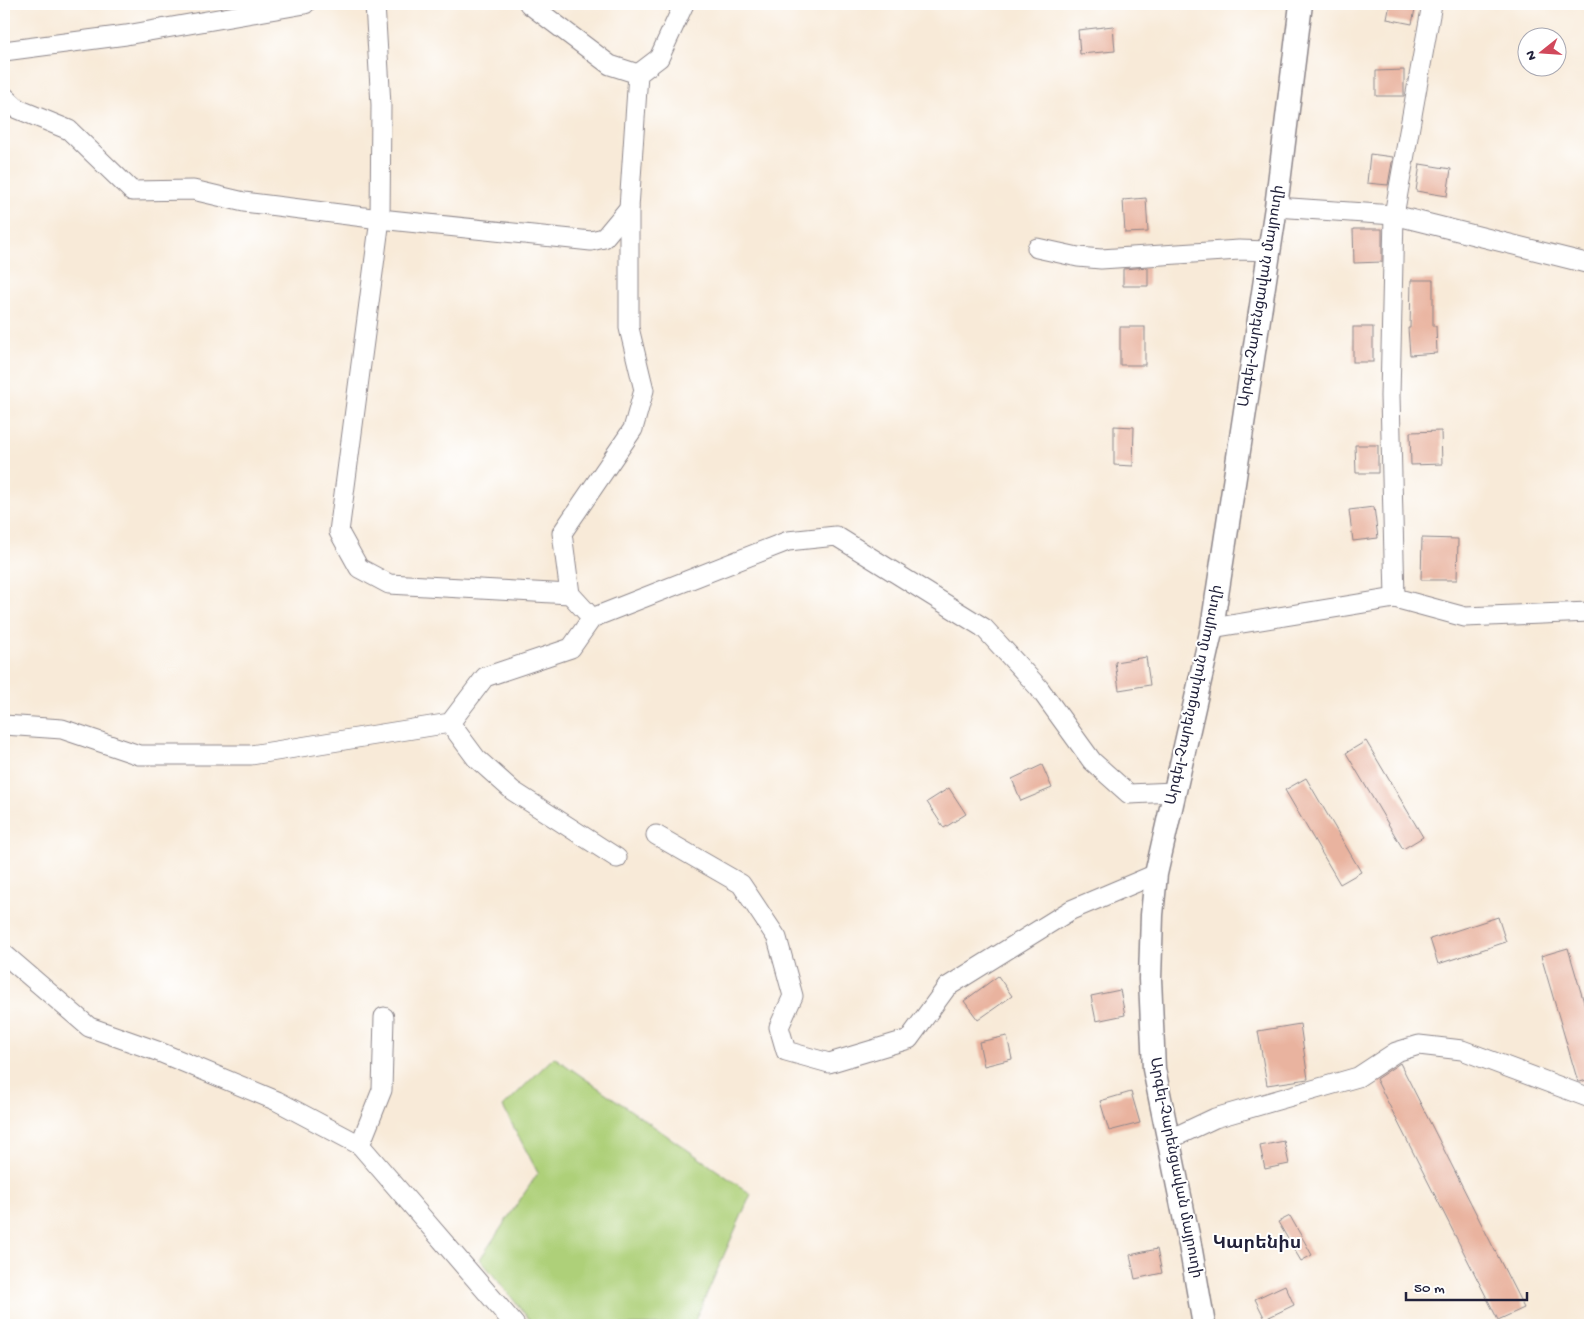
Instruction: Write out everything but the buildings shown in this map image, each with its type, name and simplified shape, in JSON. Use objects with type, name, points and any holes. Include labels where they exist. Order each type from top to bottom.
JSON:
[{"type":"main road","name":"Արգել-Չարենցավան մայրուղի","points":[[1204,1325],[1190,1245],[1154,1070],[1150,979],[1152,915],[1156,874],[1212,628],[1276,207],[1301,4]]},
{"type":"street","points":[[4,51],[126,36],[305,4]]},
{"type":"street","points":[[375,4],[381,105],[380,219],[339,532],[359,568],[389,584],[570,594]]},
{"type":"street","points":[[529,4],[610,65],[638,74]]},
{"type":"street","points":[[592,618],[570,594],[562,533],[633,429],[644,390],[629,328],[629,208],[638,74],[659,58],[684,4]]},
{"type":"street","points":[[1395,598],[1390,396],[1394,215],[1432,4]]},
{"type":"street","points":[[4,96],[18,109],[69,130],[132,191],[193,190],[244,202],[380,219],[591,241],[604,238],[629,208]]},
{"type":"street","points":[[1276,207],[1394,215],[1590,264]]},
{"type":"street","points":[[1037,248],[1078,257],[1101,259],[1239,250],[1269,251]]},
{"type":"street","points":[[4,725],[62,729],[139,756],[251,755],[450,723],[485,677],[571,648],[592,618],[788,541],[836,536],[984,628],[1039,688],[1092,761],[1129,794],[1174,792]]},
{"type":"street","points":[[1212,628],[1395,598],[1465,617],[1590,612]]},
{"type":"street","points":[[450,723],[476,758],[513,791],[617,858]]},
{"type":"street","points":[[656,835],[741,884],[778,938],[793,996],[779,1027],[786,1051],[829,1063],[909,1039],[947,987],[1071,910],[1156,874]]},
{"type":"street","points":[[4,939],[21,968]]},
{"type":"street","points":[[4,954],[89,1027],[157,1051],[277,1101],[360,1145],[516,1325]]},
{"type":"street","points":[[360,1145],[382,1090],[384,1017]]},
{"type":"street","points":[[1168,1140],[1215,1118],[1358,1077],[1396,1052],[1419,1045],[1462,1050],[1590,1098]]},
{"type":"green space","points":[[554,1057],[751,1194],[693,1325],[534,1325],[480,1259],[538,1173],[503,1107]]},
{"type":"district","name":"Կարենիս","points":[[1257,1244]]}]
